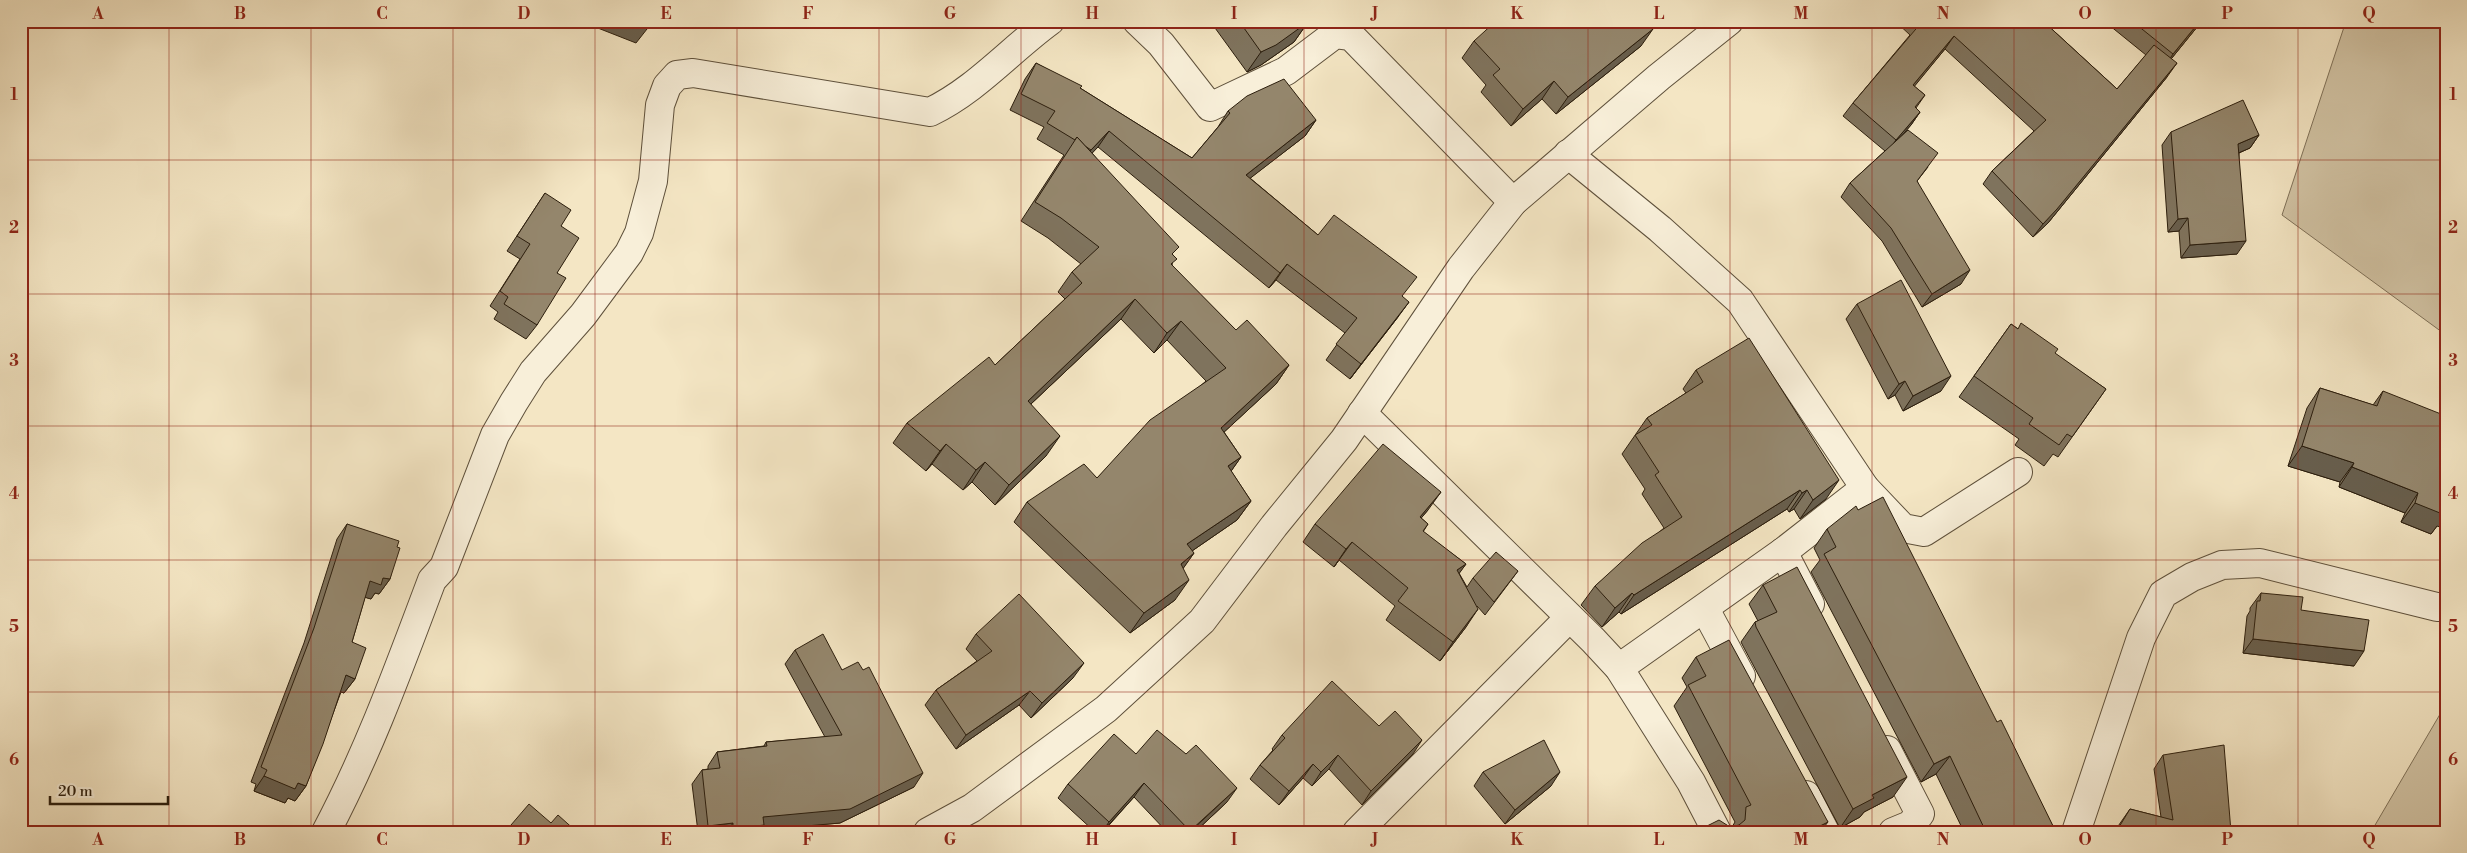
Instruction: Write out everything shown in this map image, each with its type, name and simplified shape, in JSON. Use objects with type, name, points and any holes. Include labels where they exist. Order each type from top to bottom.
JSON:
[{"type":"street","points":[[326,832],[349,788],[392,685],[432,580],[444,567],[495,435],[533,372],[583,314],[629,253],[639,233],[653,181],[660,105],[667,86],[677,75],[693,73],[930,112],[977,82],[1027,38],[1050,21]]},
{"type":"street","points":[[1137,21],[1161,44],[1210,107],[1286,72],[1335,34],[1351,36],[1513,202]]},
{"type":"street","points":[[928,832],[972,808],[1106,709],[1202,621],[1274,526],[1344,440],[1461,268],[1513,202],[1729,21]]},
{"type":"street","points":[[1568,154],[1660,229],[1740,301],[1864,488],[1903,528],[1924,532],[2018,472]]},
{"type":"street","points":[[1362,413],[1619,668],[1690,782],[1718,832]]},
{"type":"street","points":[[1619,668],[1783,552],[1864,488]]},
{"type":"street","points":[[1783,552],[1820,622]]},
{"type":"street","points":[[2076,832],[2141,638],[2163,594],[2192,577],[2222,565],[2260,563],[2437,607],[2446,607]]},
{"type":"street","points":[[1705,609],[1751,695]]},
{"type":"street","points":[[1357,832],[1569,618]]},
{"type":"street","points":[[1874,727],[1920,814],[1910,826],[1892,832]]},
{"type":"street","points":[[1793,772],[1825,832]]},
{"type":"shaded area","points":[[2346,21],[2446,21],[2446,335],[2282,215]]},
{"type":"shaded area","points":[[2446,704],[2446,832],[2371,832]]},
{"type":"building","points":[[628,21],[650,21],[647,29]]},
{"type":"building","points":[[1239,21],[1308,22],[1276,45],[1261,52]]},
{"type":"building","points":[[1496,21],[1647,21],[1653,29],[1568,97],[1554,81],[1523,109],[1493,75],[1500,69],[1474,41]]},
{"type":"building","points":[[1919,21],[2043,21],[2117,89],[2154,45],[2177,63],[2043,224],[1992,171],[2046,120],[1954,36],[1913,85],[1925,95],[1915,107],[1920,112],[1896,140],[1853,103],[1921,23]]},
{"type":"building","points":[[2132,21],[2200,21],[2173,54]]},
{"type":"building","points":[[1036,63],[1082,86],[1080,88],[1192,158],[1230,113],[1228,111],[1247,96],[1284,79],[1316,120],[1246,175],[1318,235],[1334,215],[1417,277],[1402,296],[1409,302],[1361,364],[1336,344],[1357,318],[1287,264],[1280,273],[1109,131],[1091,150],[1077,137],[1075,140],[1047,123],[1055,111],[1021,94]]},
{"type":"building","points":[[2243,100],[2259,135],[2238,144],[2246,241],[2190,245],[2188,218],[2178,219],[2171,132]]},
{"type":"building","points":[[1908,130],[1938,153],[1917,181],[1970,270],[1932,294],[1891,228],[1850,183]]},
{"type":"building","points":[[1077,137],[1179,247],[1172,254],[1177,259],[1171,264],[1236,330],[1247,320],[1289,365],[1221,428],[1241,457],[1228,466],[1251,501],[1187,544],[1194,553],[1181,564],[1189,580],[1144,613],[1027,502],[1084,464],[1097,478],[1150,420],[1226,368],[1181,321],[1167,333],[1135,299],[1028,401],[1060,436],[1009,485],[985,462],[976,470],[946,444],[940,451],[907,423],[989,357],[995,365],[1082,283],[1072,272],[1099,247],[1061,218],[1035,202]]},
{"type":"building","points":[[545,193],[571,210],[561,226],[579,238],[557,273],[566,278],[537,325],[504,304],[508,297],[500,291],[530,244],[517,236]]},
{"type":"building","points":[[1901,280],[1951,376],[1913,396],[1905,381],[1899,384],[1857,304]]},
{"type":"building","points":[[2021,323],[2058,349],[2055,353],[2106,389],[2072,437],[2067,434],[2059,445],[2029,424],[2033,418],[1974,376],[2011,324],[2018,329]]},
{"type":"building","points":[[1749,338],[1839,480],[1813,500],[1807,490],[1802,493],[1800,490],[1634,595],[1632,593],[1615,608],[1595,586],[1642,543],[1682,517],[1655,475],[1659,472],[1635,435],[1652,425],[1647,418],[1703,382],[1696,370]]},
{"type":"building","points":[[2320,388],[2377,406],[2383,391],[2446,416],[2445,515],[2415,503],[2418,493],[2352,467],[2354,463],[2302,446]]},
{"type":"building","points":[[1383,444],[1441,492],[1420,517],[1428,524],[1423,531],[1466,564],[1457,570],[1478,609],[1453,642],[1398,601],[1408,588],[1352,542],[1346,549],[1315,524]]},
{"type":"building","points":[[1883,497],[1997,722],[2001,720],[2056,832],[1986,832],[1950,756],[1934,764],[1824,554],[1836,547],[1827,529],[1856,506],[1858,510]]},
{"type":"building","points":[[347,524],[399,541],[397,547],[400,548],[390,579],[383,578],[381,585],[370,581],[352,642],[366,648],[355,679],[346,675],[323,744],[306,786],[298,783],[295,789],[264,776],[267,770],[261,767],[314,628]]},
{"type":"building","points":[[1496,552],[1518,571],[1494,602],[1473,578]]},
{"type":"building","points":[[1797,567],[1907,777],[1872,795],[1874,798],[1853,809],[1756,627],[1755,622],[1777,612],[1763,585]]},
{"type":"building","points":[[2261,593],[2303,597],[2301,610],[2369,620],[2364,651],[2253,639],[2257,601],[2260,601]]},
{"type":"building","points":[[1019,594],[1084,663],[1042,703],[1030,691],[966,735],[936,690],[992,651],[976,634]]},
{"type":"building","points":[[823,634],[842,670],[858,662],[863,670],[869,667],[923,773],[850,809],[763,817],[764,825],[733,829],[733,823],[708,826],[702,770],[720,768],[717,752],[767,746],[766,742],[842,735],[795,650]]},
{"type":"building","points":[[1729,640],[1828,822],[1808,832],[1695,832],[1719,820],[1730,827],[1739,825],[1745,820],[1746,807],[1751,805],[1688,685],[1706,676],[1696,657]]},
{"type":"building","points":[[1332,681],[1379,726],[1395,711],[1422,740],[1371,791],[1338,755],[1321,772],[1313,764],[1289,791],[1260,765],[1285,738],[1282,735]]},
{"type":"building","points":[[1157,730],[1186,754],[1196,745],[1237,788],[1190,831],[1144,783],[1109,822],[1068,784],[1114,734],[1136,754]]},
{"type":"building","points":[[1544,740],[1560,772],[1515,810],[1483,772]]},
{"type":"building","points":[[2224,745],[2231,832],[2116,832],[2130,809],[2173,820],[2163,755]]},
{"type":"building","points":[[529,804],[551,823],[558,815],[577,832],[505,832]]}]
